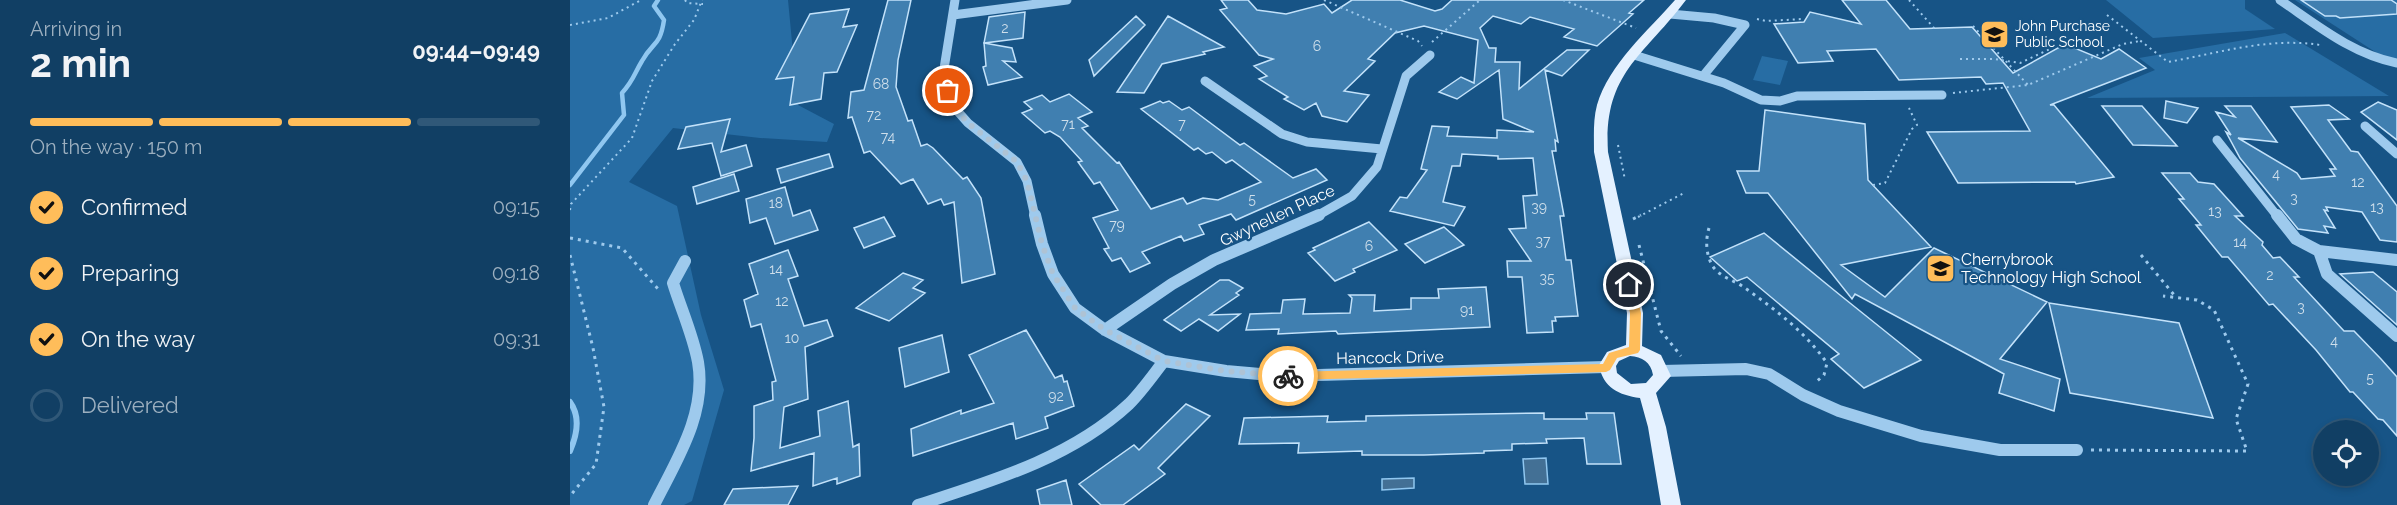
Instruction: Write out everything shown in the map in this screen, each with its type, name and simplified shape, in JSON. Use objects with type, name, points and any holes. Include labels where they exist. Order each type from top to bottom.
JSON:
[{"type":"main road","points":[[1634,350],[1635,313],[1601,152],[1599,130],[1604,101],[1611,86],[1681,0]]},
{"type":"main road","points":[[1634,350],[1653,357],[1662,371],[1659,382],[1646,390],[1627,390],[1612,381],[1606,368],[1613,356],[1620,352],[1634,350]]},
{"type":"main road","points":[[1646,390],[1657,427],[1671,505]]},
{"type":"street","name":"Hancock Drive","points":[[955,0],[943,75],[953,106],[968,123],[1017,162],[1027,181],[1042,244],[1053,274],[1075,308],[1105,330],[1164,361],[1226,371],[1282,376],[1606,368]]},
{"type":"street","points":[[953,15],[1066,0]]},
{"type":"street","points":[[2280,0],[2354,48],[2374,58],[2397,63]]},
{"type":"street","points":[[1670,14],[1714,18],[1745,25],[1703,76]]},
{"type":"street","name":"Gwynellen Place","points":[[1105,330],[1172,284],[1214,260],[1328,211],[1352,196],[1377,167],[1406,76],[1430,55]]},
{"type":"street","points":[[1634,55],[1703,76],[1761,100],[1780,101],[1797,96],[1942,94]]},
{"type":"street","points":[[1205,81],[1282,134],[1307,142],[1382,149]]},
{"type":"street","points":[[2365,126],[2397,154]]},
{"type":"street","points":[[2217,140],[2296,239],[2319,251],[2397,260]]},
{"type":"street","points":[[2319,251],[2327,274],[2397,336]]},
{"type":"street","points":[[654,505],[694,423],[698,392],[698,364],[673,283],[685,261]]},
{"type":"street","points":[[921,504],[1029,466],[1085,438],[1129,403],[1164,361]]},
{"type":"street","points":[[1662,371],[1746,369],[1769,374],[1803,395],[1872,423],[1962,445],[2000,450],[2078,450]]},
{"type":"path","points":[[570,25],[595,24],[612,18],[641,0]]},
{"type":"path","points":[[685,0],[687,3],[703,2]]},
{"type":"path","points":[[1324,0],[1418,41],[1430,55]]},
{"type":"path","points":[[1430,55],[1432,42],[1480,0]]},
{"type":"path","points":[[1563,0],[1638,29]]},
{"type":"path","points":[[1910,0],[1935,28]]},
{"type":"path","points":[[570,210],[571,204],[632,138],[652,81],[675,44],[694,20],[703,2]]},
{"type":"path","points":[[2107,15],[2168,62],[2270,41],[2304,41],[2325,46]]},
{"type":"path","points":[[1973,26],[2028,85]]},
{"type":"path","points":[[1942,94],[2028,85],[2123,44],[2140,41]]},
{"type":"path","points":[[1960,59],[2003,60],[2020,63],[2050,49]]},
{"type":"path","points":[[1873,185],[1885,183],[1917,124]]},
{"type":"path","points":[[1618,143],[1626,184]]},
{"type":"path","points":[[1632,212],[1633,219],[1684,193]]},
{"type":"path","points":[[1709,228],[1706,235],[1710,261],[1717,272],[1739,284],[1767,305],[1819,350],[1827,363],[1824,375],[1803,395]]},
{"type":"path","points":[[570,238],[621,248],[660,291]]},
{"type":"path","points":[[1639,242],[1661,331],[1681,356]]},
{"type":"path","points":[[570,255],[593,348],[604,407],[596,465],[570,496]]},
{"type":"path","points":[[2141,255],[2176,297]]},
{"type":"path","points":[[2078,450],[2247,451],[2236,419],[2248,384],[2214,310],[2208,303],[2163,296]]},
{"type":"shaded area","points":[[570,0],[788,0],[798,105],[834,124],[827,142],[760,138],[673,128],[629,182],[677,206],[701,315],[724,390],[692,501],[684,505],[570,505]]},
{"type":"shaded area","points":[[2106,0],[2245,0],[2245,9],[2275,29],[2153,38]]},
{"type":"shaded area","points":[[2295,0],[2397,0],[2397,66]]},
{"type":"shaded area","points":[[2285,33],[2389,96],[2087,98],[2155,70],[2139,58]]},
{"type":"shaded area","points":[[1762,56],[1788,61],[1780,85],[1753,80]]},
{"type":"shaded area","points":[[1546,458],[1548,484],[1525,484],[1523,459]]},
{"type":"shaded area","points":[[1414,478],[1414,488],[1382,490],[1382,479]]},
{"type":"building","points":[[888,0],[911,0],[898,60],[896,87],[908,121],[912,120],[921,146],[927,144],[933,148],[963,179],[967,177],[981,198],[995,274],[962,283],[954,202],[944,205],[941,199],[928,204],[913,179],[901,184],[870,151],[864,153],[852,117],[848,118],[851,92],[864,90]]},
{"type":"building","points":[[1221,0],[1248,0],[1257,10],[1286,14],[1324,4],[1332,13],[1352,0],[1400,0],[1435,11],[1442,9],[1452,0],[1644,0],[1629,13],[1633,14],[1597,46],[1564,37],[1574,29],[1530,17],[1521,24],[1493,16],[1480,28],[1489,48],[1496,48],[1495,62],[1520,62],[1519,89],[1567,50],[1589,50],[1562,76],[1545,70],[1558,142],[1555,140],[1556,151],[1552,151],[1564,216],[1560,216],[1566,260],[1571,260],[1578,316],[1555,317],[1556,321],[1552,321],[1553,332],[1527,333],[1522,277],[1508,277],[1507,261],[1531,261],[1509,229],[1526,228],[1523,196],[1537,195],[1533,158],[1498,159],[1498,156],[1462,154],[1460,166],[1452,166],[1443,202],[1465,207],[1454,226],[1390,211],[1400,197],[1407,198],[1427,170],[1421,169],[1432,126],[1449,127],[1447,136],[1497,138],[1497,130],[1534,132],[1503,119],[1499,70],[1457,99],[1439,92],[1461,77],[1474,83],[1478,40],[1424,26],[1395,33],[1368,59],[1375,61],[1344,91],[1369,95],[1347,122],[1322,116],[1316,103],[1304,110],[1284,99],[1288,97],[1259,79],[1267,76],[1254,66],[1273,59],[1259,55],[1220,10],[1227,8]]},
{"type":"building","points":[[1842,0],[1886,0],[1910,29],[1972,27],[2013,73],[2065,44],[2101,59],[2119,49],[2146,68],[2050,105],[2054,105],[2114,177],[2076,184],[2075,182],[1958,183],[1927,132],[2030,131],[2003,83],[1986,84],[1981,77],[1899,80],[1876,49],[1827,51],[1833,61],[1798,63],[1774,24],[1804,22],[1810,12],[1861,24]]},
{"type":"building","points":[[2301,0],[2391,0],[2397,4],[2397,14],[2340,18],[2325,16]]},
{"type":"building","points":[[849,9],[843,27],[857,25],[837,72],[824,73],[821,99],[790,105],[794,77],[776,79],[810,14]]},
{"type":"building","points":[[1025,12],[1023,38],[984,43],[989,17]]},
{"type":"building","points":[[1136,16],[1145,25],[1094,76],[1089,60]]},
{"type":"building","points":[[1168,16],[1224,47],[1162,64],[1144,93],[1117,92]]},
{"type":"building","points":[[984,43],[1012,48],[1016,62],[1003,61],[1022,77],[988,85],[983,67],[986,66]]},
{"type":"building","points":[[1069,94],[1092,112],[1078,118],[1088,126],[1082,128],[1117,163],[1119,162],[1151,209],[1183,198],[1187,204],[1203,198],[1218,200],[1261,182],[1232,160],[1226,163],[1212,152],[1206,154],[1198,148],[1194,150],[1141,109],[1160,101],[1163,103],[1169,101],[1182,110],[1189,107],[1240,145],[1244,143],[1293,178],[1316,169],[1327,180],[1236,220],[1231,214],[1199,225],[1204,234],[1184,241],[1181,236],[1142,252],[1150,263],[1130,272],[1121,258],[1112,261],[1104,249],[1109,248],[1093,218],[1118,210],[1100,182],[1094,184],[1078,162],[1082,161],[1060,137],[1050,131],[1045,133],[1022,113],[1032,109],[1024,102],[1042,95],[1050,102]]},
{"type":"building","points":[[2166,101],[2198,108],[2187,123],[2164,118]]},
{"type":"building","points":[[2378,102],[2397,110],[2397,140],[2361,112]]},
{"type":"building","points":[[2329,105],[2349,119],[2328,120],[2351,151],[2358,152],[2397,206],[2397,242],[2380,240],[2362,212],[2326,207],[2328,211],[2324,210],[2335,228],[2324,226],[2328,233],[2298,229],[2240,158],[2226,132],[2231,135],[2216,112],[2235,117],[2225,106],[2251,106],[2277,142],[2238,138],[2297,173],[2301,179],[2335,176],[2330,169],[2336,169],[2291,107]]},
{"type":"building","points":[[2102,106],[2142,106],[2177,146],[2133,145]]},
{"type":"building","points":[[1765,110],[1865,124],[1868,180],[1931,247],[1841,265],[1885,297],[1934,248],[2047,302],[2000,359],[2060,379],[2054,411],[1999,393],[2004,374],[1855,294],[1852,299],[1768,193],[1746,193],[1737,171],[1759,171]]},
{"type":"building","points":[[730,119],[721,152],[746,145],[752,166],[721,176],[712,143],[678,149],[686,127]]},
{"type":"building","points":[[829,154],[833,167],[781,183],[777,169]]},
{"type":"building","points":[[2162,173],[2190,173],[2198,182],[2214,184],[2243,216],[2235,216],[2263,242],[2262,245],[2273,258],[2280,257],[2299,277],[2294,277],[2344,331],[2354,331],[2381,359],[2397,377],[2397,436],[2383,420],[2378,419],[2353,392],[2350,392],[2316,350],[2273,304],[2269,305],[2228,257],[2222,257],[2196,225],[2201,225],[2179,199],[2184,199]]},
{"type":"building","points":[[734,174],[739,191],[697,204],[693,187]]},
{"type":"building","points":[[785,187],[793,216],[810,210],[818,230],[775,244],[766,218],[750,223],[746,199]]},
{"type":"building","points":[[884,217],[895,236],[864,248],[854,228]]},
{"type":"building","points":[[1369,222],[1397,250],[1353,269],[1355,272],[1335,281],[1308,253],[1315,250],[1313,248]]},
{"type":"building","points":[[1444,227],[1464,245],[1425,263],[1405,244]]},
{"type":"building","points":[[1764,233],[1921,360],[1864,388],[1831,359],[1839,354],[1747,277],[1737,281],[1710,257]]},
{"type":"building","points":[[788,250],[798,276],[788,279],[804,326],[827,320],[833,336],[805,347],[808,399],[784,407],[780,448],[820,436],[818,411],[848,401],[853,447],[859,444],[860,476],[837,484],[837,478],[813,486],[814,453],[751,471],[754,406],[773,400],[772,382],[776,381],[761,324],[751,327],[744,300],[758,294],[749,264]]},
{"type":"building","points":[[2373,272],[2397,292],[2397,325],[2340,274]]},
{"type":"building","points":[[903,273],[923,280],[913,288],[925,293],[889,321],[856,308]]},
{"type":"building","points":[[1220,280],[1229,280],[1243,288],[1236,293],[1239,295],[1210,315],[1240,314],[1218,331],[1199,319],[1181,331],[1164,320]]},
{"type":"building","points":[[1486,287],[1490,327],[1338,334],[1336,331],[1278,334],[1279,329],[1246,330],[1250,314],[1281,313],[1283,300],[1305,299],[1303,314],[1350,313],[1352,298],[1349,295],[1375,295],[1374,311],[1411,309],[1411,298],[1439,298],[1438,289]]},
{"type":"building","points":[[2049,303],[2179,323],[2213,418],[2070,393]]},
{"type":"building","points":[[1026,330],[1055,378],[1062,375],[1064,382],[1067,381],[1074,406],[1045,417],[1048,428],[1016,439],[1013,423],[913,456],[911,429],[961,410],[961,414],[994,403],[969,355]]},
{"type":"building","points":[[942,335],[949,372],[905,387],[899,348]]},
{"type":"building","points":[[1186,404],[1210,416],[1158,468],[1165,474],[1123,505],[1101,505],[1079,484],[1134,445],[1139,450]]},
{"type":"building","points":[[1544,413],[1544,419],[1587,419],[1586,413],[1614,413],[1621,464],[1587,464],[1584,438],[1546,439],[1547,443],[1512,444],[1512,450],[1484,451],[1484,453],[1424,455],[1362,455],[1362,451],[1298,453],[1299,443],[1239,444],[1244,418],[1328,416],[1327,422],[1366,421],[1366,416]]},
{"type":"building","points":[[1066,480],[1072,505],[1040,505],[1037,490]]},
{"type":"building","points":[[798,486],[788,505],[724,505],[733,489]]},
{"type":"waterway","points":[[570,185],[624,115],[622,93],[658,40],[662,29],[664,20],[654,6],[658,0]]},
{"type":"waterway","points":[[570,402],[577,420],[570,451]]},
{"type":"way so far","points":[[948,91],[953,106],[968,123],[1017,162],[1027,181],[1042,244],[1053,274],[1075,308],[1105,330],[1164,361],[1226,371],[1288,376]]},
{"type":"place","name":"John Purchase Public School","points":[[1994,34]]},
{"type":"place","name":"Cherrybrook Technology High School","points":[[1940,268]]},
{"type":"route","points":[[1288,376],[1606,368],[1613,356],[1620,352],[1634,350],[1635,313],[1629,285]]}]
